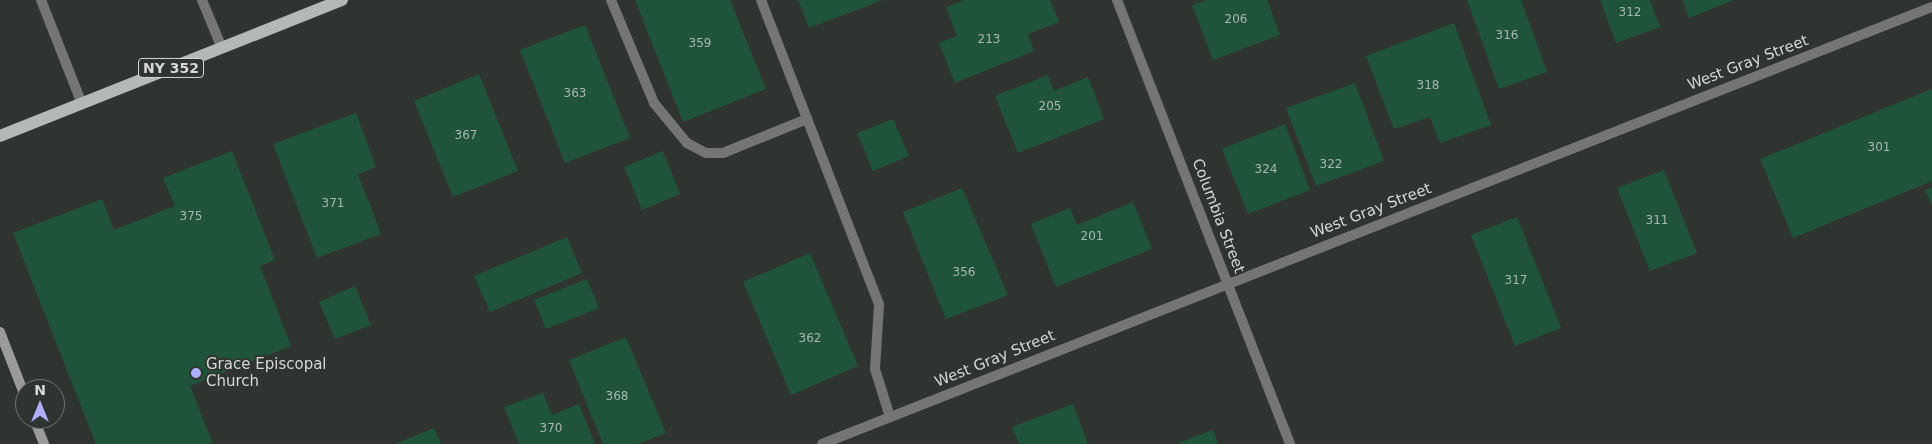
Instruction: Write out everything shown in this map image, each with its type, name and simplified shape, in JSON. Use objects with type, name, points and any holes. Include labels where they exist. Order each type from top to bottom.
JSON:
[{"type":"main road","name":"NY 352","points":[[0,136],[342,0]]},
{"type":"street","points":[[41,0],[82,104]]},
{"type":"street","points":[[202,0],[222,48]]},
{"type":"street","points":[[611,0],[654,103],[687,143],[706,152],[723,152],[807,119]]},
{"type":"street","points":[[761,0],[880,305],[875,369],[890,417]]},
{"type":"street","name":"Columbia Street","points":[[1117,0],[1290,444]]},
{"type":"street","name":"West Gray Street","points":[[822,444],[1932,7]]},
{"type":"street","points":[[0,332],[18,379]]},
{"type":"street","points":[[38,429],[44,444]]},
{"type":"building","points":[[635,0],[730,0],[766,89],[683,122]]},
{"type":"building","points":[[798,0],[883,0],[809,28]]},
{"type":"building","points":[[965,0],[1050,0],[1059,22],[1028,34],[1034,51],[955,83],[939,43],[957,36],[946,7]]},
{"type":"building","points":[[1206,0],[1267,0],[1280,35],[1213,60],[1192,5]]},
{"type":"building","points":[[1467,0],[1521,0],[1547,72],[1499,89]]},
{"type":"building","points":[[1600,0],[1650,0],[1660,27],[1616,43]]},
{"type":"building","points":[[1683,0],[1734,0],[1689,18]]},
{"type":"building","points":[[1454,23],[1491,125],[1440,143],[1430,117],[1394,129],[1366,56]]},
{"type":"building","points":[[585,25],[630,138],[565,163],[520,50]]},
{"type":"building","points":[[479,74],[518,171],[453,197],[414,101]]},
{"type":"building","points":[[1048,75],[1054,91],[1088,77],[1104,119],[1018,153],[995,96]]},
{"type":"building","points":[[1355,83],[1384,161],[1316,186],[1286,108]]},
{"type":"building","points":[[1932,89],[1932,181],[1793,238],[1760,159]]},
{"type":"building","points":[[356,113],[376,167],[358,174],[381,234],[317,258],[273,144]]},
{"type":"building","points":[[893,119],[909,156],[873,171],[857,133]]},
{"type":"building","points":[[1285,124],[1310,190],[1248,214],[1222,149]]},
{"type":"building","points":[[232,151],[275,260],[260,266],[291,346],[190,386],[213,444],[96,444],[13,233],[102,199],[114,230],[175,206],[163,178]]},
{"type":"building","points":[[663,151],[680,194],[642,210],[624,167]]},
{"type":"building","points":[[1664,170],[1697,253],[1650,271],[1617,188]]},
{"type":"building","points":[[1932,187],[1932,206],[1925,190]]},
{"type":"building","points":[[962,188],[1008,295],[946,319],[903,212]]},
{"type":"building","points":[[1133,202],[1152,249],[1056,287],[1031,224],[1070,208],[1077,225]]},
{"type":"building","points":[[1517,217],[1561,328],[1515,346],[1471,235]]},
{"type":"building","points":[[567,237],[582,273],[490,312],[474,276]]},
{"type":"building","points":[[810,253],[858,366],[791,395],[743,282]]},
{"type":"building","points":[[587,279],[599,308],[546,329],[534,300]]},
{"type":"building","points":[[355,286],[371,325],[335,339],[319,302]]},
{"type":"building","points":[[626,337],[666,433],[638,444],[603,444],[569,360]]},
{"type":"building","points":[[543,393],[552,415],[579,404],[595,444],[519,444],[504,407]]},
{"type":"building","points":[[1073,404],[1088,444],[1019,444],[1012,427]]},
{"type":"building","points":[[434,428],[441,444],[395,444]]},
{"type":"building","points":[[1213,430],[1218,444],[1176,444]]},
{"type":"place","name":"Grace Episcopal Church","points":[[196,373]]}]
